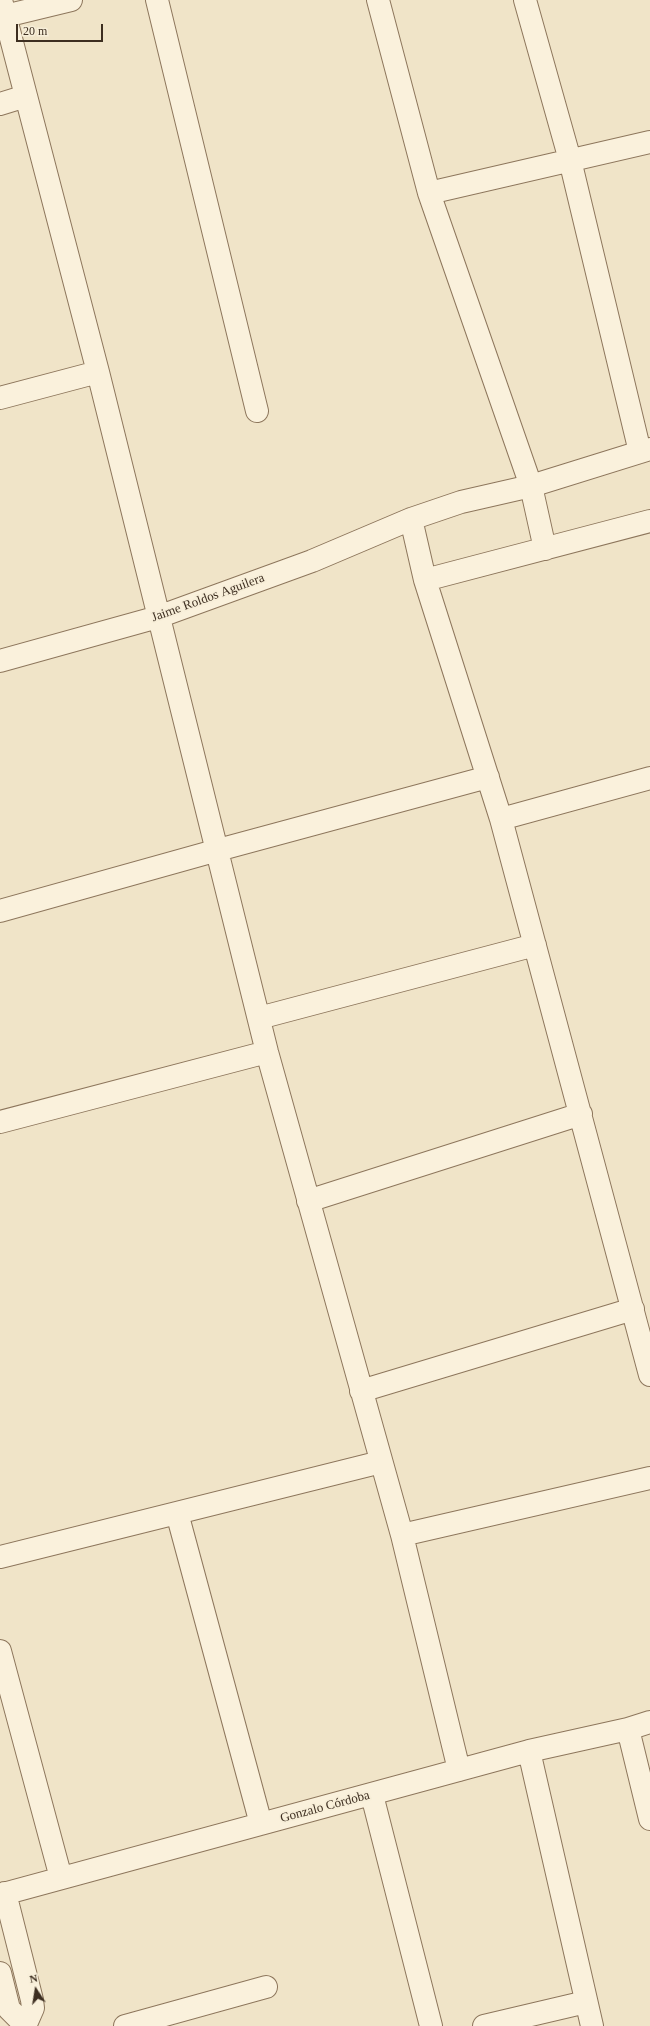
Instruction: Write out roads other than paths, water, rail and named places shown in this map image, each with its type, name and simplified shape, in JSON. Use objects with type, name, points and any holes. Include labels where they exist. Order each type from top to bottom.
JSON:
[{"type":"street","points":[[71,0],[3,8],[98,372],[267,1052],[402,1535],[459,1770]]},
{"type":"street","points":[[157,0],[257,412]]},
{"type":"street","points":[[378,0],[429,193],[531,486],[545,549]]},
{"type":"street","points":[[525,0],[570,160],[645,450]]},
{"type":"street","points":[[0,104],[26,96]]},
{"type":"street","points":[[429,193],[650,142]]},
{"type":"street","points":[[0,398],[98,372]]},
{"type":"street","name":"Jaime Roldos Aguilera","points":[[0,661],[158,617],[312,561],[411,519],[461,502],[531,486],[645,450]]},
{"type":"street","points":[[411,519],[425,580],[501,819],[650,1375]]},
{"type":"street","points":[[425,580],[650,521]]},
{"type":"street","points":[[0,912],[218,850],[488,777]]},
{"type":"street","points":[[501,819],[650,778]]},
{"type":"street","points":[[259,1018],[535,945]]},
{"type":"street","points":[[0,1122],[267,1052]]},
{"type":"street","points":[[308,1201],[581,1114]]},
{"type":"street","points":[[361,1391],[632,1309]]},
{"type":"street","points":[[0,1557],[381,1462]]},
{"type":"street","points":[[402,1535],[650,1478]]},
{"type":"street","points":[[177,1513],[261,1824]]},
{"type":"street","points":[[0,1651],[61,1878]]},
{"type":"street","name":"Gonzalo Córdoba","points":[[3,1894],[372,1795],[528,1751],[628,1729],[650,1722]]},
{"type":"street","points":[[628,1729],[650,1819]]},
{"type":"street","points":[[528,1751],[592,2026]]},
{"type":"street","points":[[372,1795],[431,2026]]},
{"type":"street","points":[[0,1973],[9,2009],[26,2025],[33,2008],[32,2000],[3,1894]]},
{"type":"street","points":[[125,2026],[266,1987]]},
{"type":"street","points":[[484,2026],[586,2002]]}]
